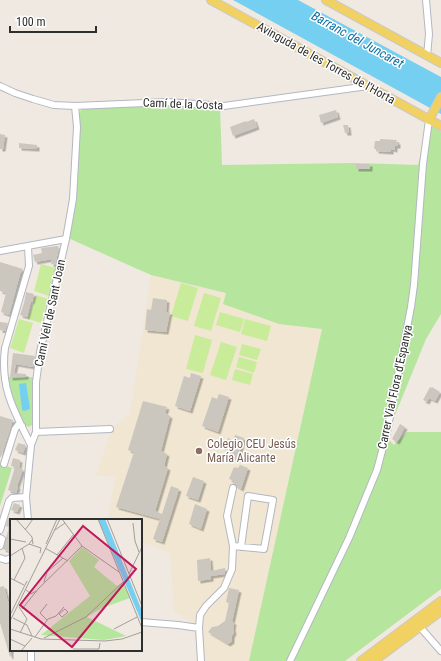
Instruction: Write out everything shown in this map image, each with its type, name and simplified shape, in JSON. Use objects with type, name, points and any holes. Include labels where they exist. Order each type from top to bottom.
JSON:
[{"type":"main road","name":"Avinguda de les Torres de l'Horta","points":[[212,0],[441,126]]},
{"type":"main road","points":[[326,0],[441,64]]},
{"type":"main road","name":"Carrer Vial Flora d'Espanya","points":[[429,120],[441,97]]},
{"type":"main road","points":[[361,661],[441,601]]},
{"type":"main road","points":[[374,661],[441,611]]},
{"type":"street","points":[[426,0],[429,34],[427,56]]},
{"type":"street","name":"Camí de la Costa","points":[[0,86],[33,99],[54,104],[75,106],[168,102],[224,106],[368,86]]},
{"type":"street","name":"Camí Vell de Sant Joan","points":[[28,519],[26,497],[32,445],[36,432],[36,382],[40,352],[66,239],[73,199],[77,127],[75,106]]},
{"type":"street","name":"Carrer Vial Flora d'Espanya","points":[[290,661],[349,538],[373,480],[383,450],[411,307],[416,263],[425,144],[429,120]]},
{"type":"street","points":[[0,251],[66,239]]},
{"type":"street","points":[[28,247],[29,266],[3,358],[3,384],[9,401],[32,445]]},
{"type":"street","points":[[0,339],[7,341]]},
{"type":"street","points":[[4,464],[14,429],[18,425],[22,426]]},
{"type":"street","points":[[36,432],[110,429]]},
{"type":"street","points":[[201,661],[199,628],[200,615],[206,606],[224,588],[232,569],[234,546],[227,516],[233,488]]},
{"type":"street","points":[[234,546],[264,549],[273,500],[248,496],[241,546]]},
{"type":"street","points":[[0,530],[9,501],[12,498],[26,497]]},
{"type":"street","points":[[24,519],[26,507]]},
{"type":"street","points":[[0,538],[2,539],[0,546]]},
{"type":"street","points":[[0,558],[6,560],[10,558]]},
{"type":"street","points":[[142,622],[199,628]]},
{"type":"street","points":[[420,627],[441,650]]},
{"type":"street","points":[[30,651],[31,661]]},
{"type":"shaded area","name":"Colegio CEU Jesús María Alicante","points":[[151,275],[226,293],[223,303],[279,324],[322,329],[249,661],[200,661],[199,627],[174,611],[170,552],[142,542],[142,519],[108,519],[115,477],[96,475],[112,428],[130,414]]},
{"type":"green space","points":[[156,103],[220,106],[222,165],[355,163],[418,165],[429,120],[441,126],[441,314],[426,339],[386,437],[394,445],[407,432],[441,432],[441,589],[345,661],[249,661],[322,329],[279,324],[223,304],[226,293],[151,275],[68,238],[78,113],[84,108]]},
{"type":"green space","points":[[41,264],[56,268],[49,296],[34,291]]},
{"type":"green space","points":[[181,283],[198,288],[188,321],[171,316]]},
{"type":"green space","points":[[204,293],[221,298],[211,331],[194,326]]},
{"type":"green space","points":[[36,295],[48,299],[41,323],[28,319]]},
{"type":"green space","points":[[220,312],[244,319],[240,332],[216,325]]},
{"type":"green space","points":[[19,319],[33,323],[24,353],[10,348]]},
{"type":"green space","points":[[245,319],[271,326],[267,341],[241,334]]},
{"type":"green space","points":[[195,335],[212,340],[203,373],[186,369]]},
{"type":"green space","points":[[221,342],[237,347],[226,380],[210,375]]},
{"type":"green space","points":[[242,344],[261,349],[257,360],[239,355]]},
{"type":"green space","points":[[239,357],[257,362],[254,373],[236,367]]},
{"type":"green space","points":[[235,369],[253,374],[250,385],[232,380]]},
{"type":"green space","points":[[6,377],[34,377],[33,424],[29,427],[25,425],[11,397]]},
{"type":"green space","points":[[0,464],[12,468],[0,506]]},
{"type":"water","name":"Barranc del Juncaret","points":[[233,0],[298,0],[441,77],[441,114]]},
{"type":"water","points":[[26,383],[30,409],[24,411],[22,410],[19,384]]},
{"type":"building","points":[[336,110],[338,117],[321,123],[319,115]]},
{"type":"building","points":[[254,119],[257,127],[233,136],[230,127]]},
{"type":"building","points":[[343,125],[348,125],[349,133],[345,133]]},
{"type":"building","points":[[0,134],[5,135],[3,149],[0,149]]},
{"type":"building","points":[[380,139],[397,140],[396,142],[398,142],[398,146],[395,146],[395,150],[391,149],[391,152],[376,151],[376,149],[374,149],[375,141],[380,141]]},
{"type":"building","points":[[19,143],[37,145],[37,149],[19,148]]},
{"type":"building","points":[[356,164],[370,164],[370,169],[356,169]]},
{"type":"building","points":[[58,246],[59,248],[55,265],[51,264],[52,259],[35,262],[33,255],[42,253],[41,248]]},
{"type":"building","points":[[0,262],[23,269],[20,274],[9,315],[1,312],[6,293],[0,291]]},
{"type":"building","points":[[26,292],[34,294],[27,317],[20,315]]},
{"type":"building","points":[[153,298],[167,300],[166,312],[170,312],[166,332],[145,330],[147,309],[151,310]]},
{"type":"building","points":[[0,322],[8,323],[5,331],[0,330]]},
{"type":"building","points":[[13,353],[35,356],[33,367],[16,364],[14,373],[26,374],[26,377],[10,378]]},
{"type":"building","points":[[191,373],[201,376],[190,411],[175,406],[184,376],[190,378]]},
{"type":"building","points":[[430,387],[440,392],[435,401],[429,398],[427,402],[423,400]]},
{"type":"building","points":[[219,394],[229,397],[218,432],[202,426],[212,397],[217,399]]},
{"type":"building","points":[[143,401],[167,407],[165,413],[170,416],[161,451],[167,454],[164,466],[168,468],[155,511],[162,514],[171,486],[179,489],[162,542],[153,539],[160,519],[116,507],[134,452],[128,450]]},
{"type":"building","points":[[0,416],[13,420],[1,457],[0,457]]},
{"type":"building","points":[[400,424],[405,427],[397,442],[392,439]]},
{"type":"building","points":[[235,435],[244,438],[237,459],[229,456],[230,451],[224,450],[228,438],[233,440]]},
{"type":"building","points":[[18,443],[26,445],[23,453],[15,450]]},
{"type":"building","points":[[13,458],[20,460],[19,468],[23,469],[16,493],[8,490],[15,467],[11,466]]},
{"type":"building","points":[[240,465],[248,468],[241,489],[233,484],[234,481],[229,479],[234,467],[238,468]]},
{"type":"building","points":[[193,477],[204,481],[198,500],[186,496]]},
{"type":"building","points":[[14,503],[20,505],[17,512],[11,510]]},
{"type":"building","points":[[195,504],[207,509],[201,529],[189,524]]},
{"type":"building","points":[[8,518],[11,518],[10,552],[3,549],[9,527],[6,526]]},
{"type":"building","points":[[210,558],[211,571],[225,568],[225,574],[211,576],[211,579],[198,581],[197,560]]},
{"type":"building","points":[[4,586],[8,602],[10,601],[10,657],[0,623],[0,587]]},
{"type":"building","points":[[229,588],[239,590],[232,622],[234,622],[234,632],[232,641],[228,644],[208,632],[212,627],[218,626],[225,621],[229,603],[226,602]]},
{"type":"place","name":"Colegio CEU Jesús María Alicante","points":[[199,451]]}]
